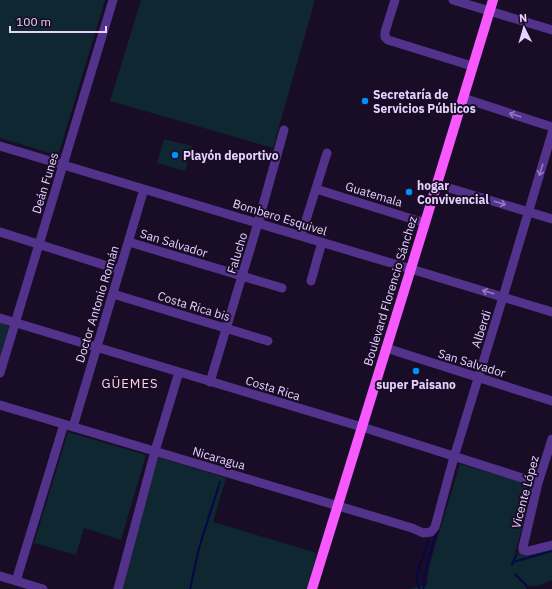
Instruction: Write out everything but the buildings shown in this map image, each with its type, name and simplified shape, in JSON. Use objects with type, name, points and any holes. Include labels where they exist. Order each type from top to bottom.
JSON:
[{"type":"main road","name":"Boulevard Florencio Sánchez","points":[[312,589],[492,0]]},
{"type":"street","name":"Deán Funes","points":[[0,373],[113,0]]},
{"type":"street","points":[[395,0],[385,32],[385,37],[388,40],[472,66]]},
{"type":"street","points":[[453,0],[552,30]]},
{"type":"street","points":[[463,98],[552,127]]},
{"type":"street","name":"Falucho","points":[[210,382],[258,223],[284,130]]},
{"type":"street","name":"Alberdi","points":[[431,532],[435,527],[454,457],[504,297],[552,133]]},
{"type":"street","name":"Bombero Esquivel","points":[[0,146],[552,312]]},
{"type":"street","points":[[301,236],[327,153]]},
{"type":"street","points":[[436,184],[552,219]]},
{"type":"street","name":"Doctor Antonio Román","points":[[16,581],[97,348],[144,189]]},
{"type":"street","name":"Guatemala","points":[[316,189],[425,222]]},
{"type":"street","points":[[0,232],[120,270]]},
{"type":"street","name":"San Salvador","points":[[129,242],[282,288]]},
{"type":"street","points":[[310,281],[322,242]]},
{"type":"street","name":"Costa Rica bis","points":[[113,294],[268,341]]},
{"type":"street","name":"Costa Rica","points":[[0,318],[362,427],[538,483]]},
{"type":"street","name":"San Salvador","points":[[386,348],[552,401]]},
{"type":"street","points":[[118,589],[155,451],[179,372]]},
{"type":"street","name":"Nicaragua","points":[[0,405],[338,505],[412,528],[423,533],[431,532]]},
{"type":"street","name":"Vicente López","points":[[552,439],[538,483],[523,550],[528,551],[552,545]]},
{"type":"street","points":[[0,576],[43,589]]},
{"type":"shaded area","points":[[0,0],[105,0],[59,153],[56,155],[0,138]]},
{"type":"shaded area","points":[[141,0],[315,0],[273,148],[110,101]]},
{"type":"shaded area","name":"Playón deportivo","points":[[164,139],[192,146],[185,171],[157,163]]},
{"type":"shaded area","points":[[0,322],[6,324],[9,328],[0,361]]},
{"type":"shaded area","points":[[68,432],[146,455],[121,540],[84,528],[76,555],[34,543]]},
{"type":"shaded area","points":[[157,457],[226,478],[213,522],[317,553],[307,589],[121,589]]},
{"type":"shaded area","points":[[460,464],[534,485],[515,553],[526,555],[552,548],[552,580],[536,586],[527,585],[525,586],[527,589],[409,589],[427,585],[429,566]]},
{"type":"waterway","points":[[190,589],[199,548],[220,482]]},
{"type":"waterway","points":[[423,589],[424,578],[436,533]]},
{"type":"waterway","points":[[420,589],[417,584],[417,574],[428,540]]},
{"type":"waterway","points":[[513,562],[552,551]]},
{"type":"waterway","points":[[512,565],[516,555]]},
{"type":"waterway","points":[[515,574],[526,585]]},
{"type":"place","name":"Secretaría de Servicios Públicos","points":[[365,101]]},
{"type":"place","name":"Playón deportivo","points":[[175,155]]},
{"type":"place","name":"hogar Convivencial","points":[[409,192]]},
{"type":"place","name":"super Paisano","points":[[416,371]]},
{"type":"district","name":"GÜEMES","points":[[130,383]]}]
